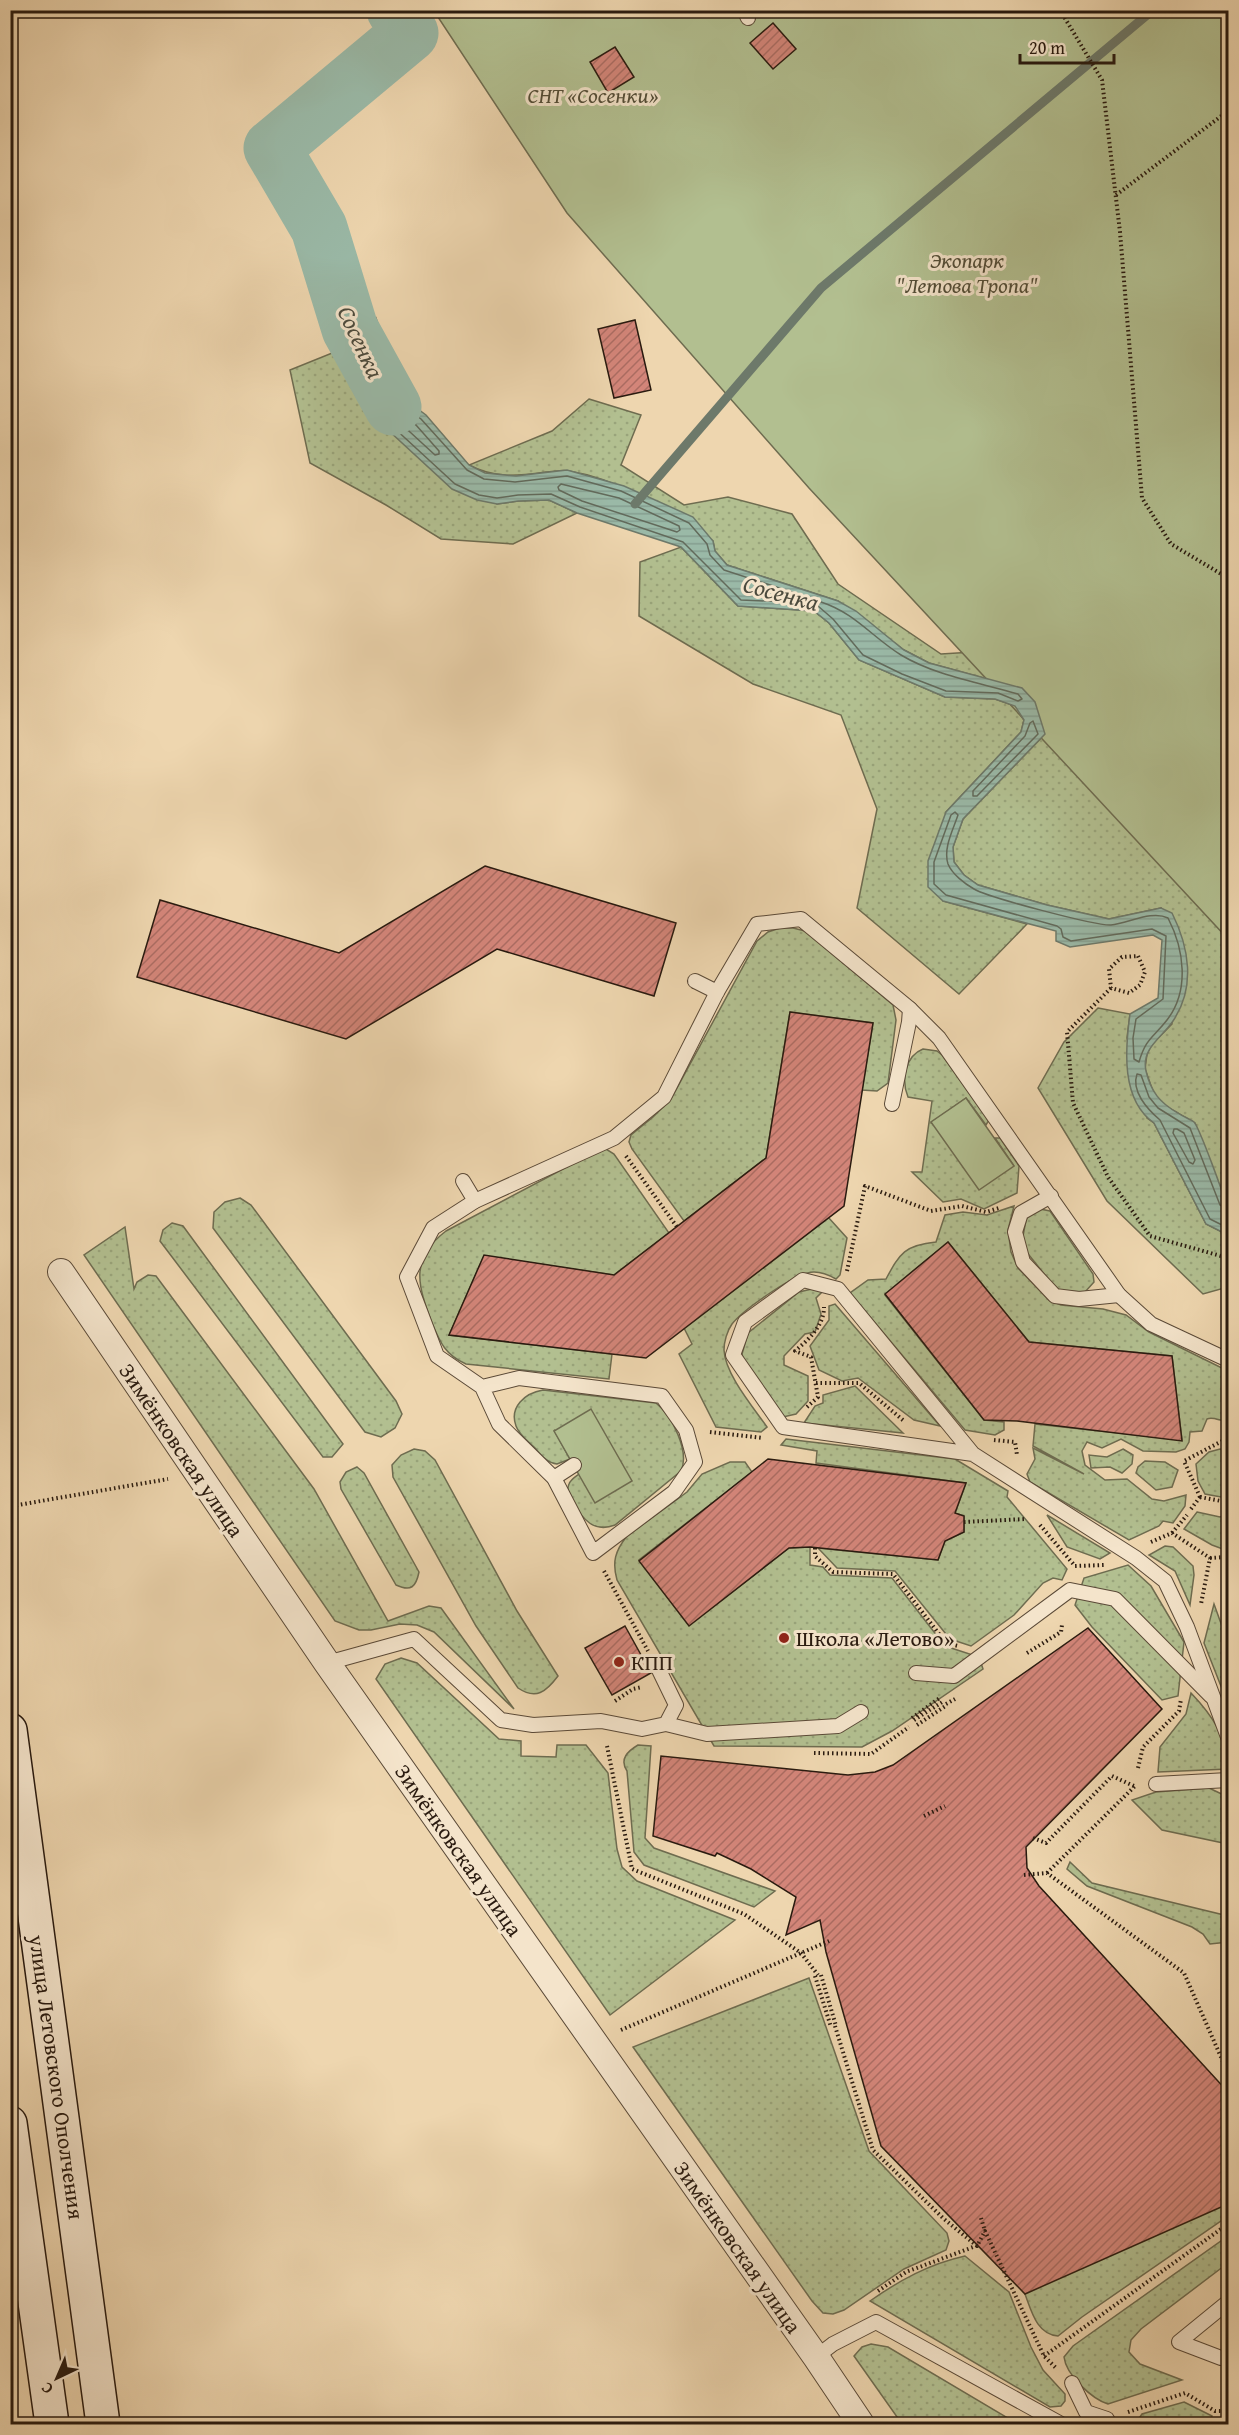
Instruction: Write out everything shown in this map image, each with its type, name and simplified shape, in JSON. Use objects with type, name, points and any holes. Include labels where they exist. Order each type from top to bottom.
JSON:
[{"type":"main road","name":"улица Летовского Ополчения","points":[[10,1730],[103,2424]]},
{"type":"main road","points":[[10,2123],[52,2424]]},
{"type":"street","name":"Зимёнковская улица","points":[[61,1272],[327,1663],[861,2424]]},
{"type":"lane","points":[[482,1387],[519,1378],[662,1396],[686,1430],[695,1462],[675,1492],[593,1553],[554,1478],[499,1424],[482,1387],[437,1356],[407,1277],[433,1228],[475,1202],[614,1138],[664,1097],[717,992],[757,924],[801,919],[910,1009],[939,1038],[996,1128],[1051,1196],[1119,1295],[1151,1324],[1228,1360]]},
{"type":"lane","points":[[695,981],[717,992]]},
{"type":"lane","points":[[892,1104],[910,1009]]},
{"type":"lane","points":[[464,1181],[475,1202]]},
{"type":"lane","points":[[1051,1196],[1021,1213],[1015,1232],[1023,1262],[1055,1296],[1079,1299],[1119,1295]]},
{"type":"lane","points":[[973,1454],[783,1427],[733,1355],[745,1322],[803,1281],[838,1289],[973,1454],[1136,1558],[1165,1581],[1187,1627],[1228,1737]]},
{"type":"lane","points":[[554,1478],[574,1466]]},
{"type":"lane","points":[[916,1673],[954,1676],[1070,1590],[1115,1599],[1215,1700]]},
{"type":"lane","points":[[327,1663],[414,1639],[501,1720],[533,1725],[601,1721],[642,1729],[666,1724],[707,1734],[838,1726],[861,1712]]},
{"type":"lane","points":[[659,1670],[676,1705],[666,1724]]},
{"type":"lane","points":[[1156,1784],[1228,1780]]},
{"type":"lane","points":[[1221,2358],[1179,2342],[1228,2302]]},
{"type":"lane","points":[[816,2358],[833,2344],[876,2322],[1061,2424]]},
{"type":"lane","points":[[1072,2383],[1086,2412],[1108,2422]]},
{"type":"path","points":[[1060,10],[1102,80],[1116,195],[1142,498],[1171,544],[1228,578]]},
{"type":"path","points":[[1116,195],[1228,111]]},
{"type":"path","points":[[1138,956],[1145,972],[1140,985],[1129,993],[1111,988],[1109,969],[1122,957],[1138,956]]},
{"type":"path","points":[[1111,988],[1067,1032],[1073,1103],[1108,1177],[1150,1236],[1228,1258]]},
{"type":"path","points":[[614,1138],[677,1227]]},
{"type":"path","points":[[931,1211],[962,1206]]},
{"type":"path","points":[[726,1434],[761,1438]]},
{"type":"path","points":[[1200,1497],[1184,1461],[1228,1438]]},
{"type":"path","points":[[12,1506],[161,1479],[203,1480]]},
{"type":"path","points":[[1200,1497],[1221,1501],[1228,1496]]},
{"type":"path","points":[[1191,1509],[1200,1497]]},
{"type":"path","points":[[1172,1533],[1187,1515]]},
{"type":"path","points":[[964,1522],[1026,1519]]},
{"type":"path","points":[[815,1548],[815,1556],[833,1572],[893,1574],[946,1642],[984,1654]]},
{"type":"path","points":[[593,1553],[659,1670],[657,1683],[632,1687],[616,1700],[601,1721],[632,1869],[744,1914],[801,1953],[818,1975],[873,2150],[944,2219],[977,2246]]},
{"type":"path","points":[[1210,1558],[1226,1557]]},
{"type":"path","points":[[913,1719],[944,1701],[917,1725]]},
{"type":"path","points":[[1024,1875],[1047,1873],[1126,1794]]},
{"type":"path","points":[[924,1816],[945,1806]]},
{"type":"path","points":[[1047,1873],[1184,1973],[1228,2073]]},
{"type":"path","points":[[617,2032],[829,1941]]},
{"type":"path","points":[[981,2218],[1044,2356],[1072,2383]]},
{"type":"path","points":[[1044,2356],[1228,2224]]},
{"type":"path","points":[[878,2291],[906,2272],[977,2246],[985,2231]]},
{"type":"path","points":[[1108,2422],[1185,2393],[1215,2411],[1227,2411]]},
{"type":"green space","name":"Экопарк \"Летова Тропа\"","points":[[434,11],[1228,11],[1228,939],[809,488],[567,213]]},
{"type":"green space","points":[[347,347],[357,380],[497,504],[549,500],[577,513],[513,544],[441,539],[386,505],[310,463],[290,370]]},
{"type":"green space","points":[[589,399],[641,415],[621,465],[684,505],[728,497],[792,514],[838,584],[941,654],[1056,647],[1228,620],[1228,1211],[1195,1123],[1162,1104],[1154,1094],[1145,1069],[1147,1054],[1152,1044],[1172,1024],[1161,908],[1109,919],[1047,905],[978,885],[964,875],[954,862],[953,847],[963,819],[1045,734],[1023,689],[929,663],[904,650],[838,601],[727,565],[715,551],[713,541],[627,489],[589,475],[566,470],[507,475],[488,473],[469,465],[552,431]]},
{"type":"green space","points":[[681,547],[738,606],[814,611],[829,623],[859,660],[945,697],[995,699],[1015,706],[1024,720],[1021,732],[946,812],[943,901],[1027,924],[959,994],[857,908],[877,809],[841,715],[753,684],[639,616],[640,562]]},
{"type":"green space","points":[[780,928],[805,931],[893,1005],[896,1020],[888,1083],[877,1091],[862,1090],[873,1023],[790,1012],[766,1158],[684,1221],[632,1149],[629,1142],[631,1135],[671,1099],[757,941],[768,932]]},
{"type":"green space","points":[[1098,1008],[1130,1014],[1127,1038],[1147,1118],[1154,1123],[1206,1224],[1228,1235],[1228,1287],[1203,1294],[1107,1201],[1038,1088],[1064,1042]]},
{"type":"green space","points":[[923,1049],[937,1051],[942,1055],[989,1120],[986,1125],[966,1098],[931,1123],[1014,1166],[995,1138],[1000,1138],[1019,1166],[1017,1193],[984,1209],[961,1199],[943,1202],[912,1172],[922,1172],[932,1101],[908,1097],[905,1076],[912,1057]]},
{"type":"green space","points":[[966,1098],[1014,1166],[979,1190],[931,1122]]},
{"type":"green space","points":[[601,1149],[614,1154],[669,1233],[614,1275],[484,1256],[449,1335],[612,1354],[609,1379],[466,1364],[453,1356],[438,1336],[423,1297],[420,1274],[426,1252],[446,1231]]},
{"type":"green space","points":[[240,1198],[251,1205],[396,1401],[402,1414],[395,1428],[381,1437],[365,1432],[213,1228],[214,1212],[225,1202]]},
{"type":"green space","points":[[1014,1206],[1008,1230],[1011,1252],[1018,1268],[1049,1300],[1061,1305],[1103,1309],[1126,1315],[1149,1332],[1228,1371],[1228,1420],[1207,1419],[1202,1431],[1190,1432],[1189,1442],[1185,1449],[1176,1452],[1143,1451],[1121,1439],[1102,1448],[1087,1442],[1082,1451],[1085,1465],[1105,1480],[1127,1479],[1152,1499],[1164,1501],[1186,1495],[1185,1506],[1173,1523],[1163,1521],[1159,1526],[1129,1540],[1030,1482],[1027,1474],[1035,1459],[1033,1448],[1084,1474],[1033,1446],[1035,1424],[1182,1440],[1172,1356],[1029,1342],[948,1242],[885,1295],[984,1420],[1004,1422],[1004,1430],[995,1435],[965,1430],[850,1293],[868,1280],[886,1279],[895,1263],[910,1248],[936,1242],[945,1215],[963,1212],[987,1215]]},
{"type":"green space","points":[[1040,1209],[1050,1211],[1093,1274],[1094,1282],[1085,1292],[1061,1291],[1053,1285],[1025,1250],[1023,1236],[1026,1220],[1028,1216]]},
{"type":"green space","points":[[828,1217],[847,1238],[840,1275],[836,1279],[814,1272],[795,1278],[747,1310],[732,1324],[726,1337],[724,1350],[734,1380],[767,1427],[761,1432],[716,1427],[679,1354],[692,1344],[684,1328]]},
{"type":"green space","points":[[172,1223],[183,1226],[343,1444],[332,1457],[323,1457],[160,1241],[163,1230]]},
{"type":"green space","points":[[125,1227],[134,1289],[137,1282],[148,1275],[156,1276],[314,1489],[388,1621],[429,1606],[441,1608],[514,1709],[434,1632],[417,1625],[400,1624],[359,1630],[335,1621],[84,1255]]},
{"type":"green space","points":[[816,1288],[822,1292],[816,1298],[821,1314],[815,1332],[805,1334],[784,1356],[784,1365],[808,1376],[808,1401],[796,1414],[783,1417],[744,1363],[742,1354],[748,1333],[799,1292]]},
{"type":"green space","points":[[835,1304],[940,1426],[914,1420],[858,1378],[842,1381],[819,1370],[810,1346],[829,1320],[829,1306]]},
{"type":"green space","points":[[855,1386],[903,1433],[804,1423],[815,1406],[823,1403],[823,1395]]},
{"type":"green space","points":[[543,1390],[656,1403],[668,1416],[678,1434],[683,1454],[681,1471],[615,1525],[595,1526],[585,1519],[570,1496],[568,1487],[572,1479],[579,1474],[632,1481],[554,1430],[570,1459],[557,1464],[544,1458],[524,1438],[514,1419],[517,1407],[530,1394]]},
{"type":"green space","points":[[591,1409],[632,1481],[595,1503],[554,1431]]},
{"type":"green space","points":[[786,1439],[955,1459],[1008,1491],[1007,1497],[1067,1569],[1062,1580],[1053,1578],[1043,1583],[1014,1615],[971,1646],[950,1639],[895,1571],[837,1568],[818,1548],[938,1560],[945,1541],[964,1532],[964,1516],[955,1513],[966,1483],[816,1463],[817,1451],[781,1445]]},
{"type":"green space","points":[[414,1449],[425,1451],[435,1460],[517,1611],[558,1676],[545,1690],[535,1694],[518,1688],[476,1626],[393,1477],[392,1465],[401,1455]]},
{"type":"green space","points":[[1123,1449],[1133,1455],[1132,1464],[1122,1473],[1110,1467],[1091,1468],[1089,1455],[1107,1457]]},
{"type":"green space","points":[[1220,1449],[1228,1452],[1228,1492],[1221,1497],[1205,1494],[1198,1481],[1196,1464],[1209,1452]]},
{"type":"green space","points":[[1145,1461],[1165,1462],[1178,1470],[1172,1487],[1156,1490],[1136,1473],[1138,1467]]},
{"type":"green space","points":[[730,1462],[745,1462],[752,1472],[639,1560],[689,1625],[789,1548],[810,1547],[810,1565],[823,1567],[830,1575],[892,1578],[945,1646],[979,1657],[983,1669],[892,1731],[862,1747],[714,1746],[617,1580],[615,1562],[617,1552],[627,1536],[687,1492],[702,1474]]},
{"type":"green space","points":[[357,1467],[364,1473],[419,1572],[412,1587],[396,1585],[341,1489],[340,1482],[346,1472]]},
{"type":"green space","points":[[1197,1512],[1220,1517],[1228,1514],[1228,1551],[1184,1529]]},
{"type":"green space","points":[[1047,1515],[1110,1553],[1100,1559],[1067,1547]]},
{"type":"green space","points":[[1165,1546],[1173,1547],[1193,1566],[1190,1605],[1175,1571],[1149,1555]]},
{"type":"green space","points":[[1128,1565],[1151,1586],[1184,1642],[1178,1696],[1162,1700],[1092,1627],[1075,1605],[1084,1578]]},
{"type":"green space","points":[[1214,1604],[1228,1643],[1228,1704],[1204,1643]]},
{"type":"green space","points":[[401,1658],[417,1663],[499,1739],[521,1741],[521,1756],[556,1757],[557,1745],[586,1745],[608,1773],[617,1849],[622,1867],[637,1881],[735,1920],[610,2015],[376,1679],[385,1664]]},
{"type":"green space","points":[[1191,1693],[1206,1710],[1222,1737],[1228,1769],[1158,1772],[1160,1747],[1186,1714]]},
{"type":"green space","points":[[638,1745],[651,1746],[645,1838],[654,1848],[775,1891],[754,1907],[644,1865],[634,1852],[627,1771],[624,1763],[628,1753]]},
{"type":"green space","points":[[1209,1788],[1228,1797],[1228,1844],[1162,1830],[1132,1800],[1156,1792]]},
{"type":"green space","points":[[1070,1862],[1092,1883],[1224,1915],[1228,1919],[1228,1942],[1210,1944],[1203,1934],[1192,1927],[1087,1886],[1067,1869]]},
{"type":"green space","points":[[809,1978],[869,2151],[947,2233],[949,2241],[946,2250],[904,2269],[844,2310],[833,2314],[823,2313],[812,2301],[633,2047]]},
{"type":"green space","points":[[1228,2199],[1228,2216],[1058,2336],[1044,2330],[1035,2319],[1023,2289]]},
{"type":"green space","points":[[1228,2236],[1228,2263],[1141,2329],[1131,2340],[1129,2352],[1140,2364],[1182,2380],[1108,2404],[1081,2385],[1069,2371],[1064,2357],[1073,2346]]},
{"type":"green space","points":[[965,2256],[1009,2292],[1031,2347],[1043,2370],[1065,2394],[1065,2401],[1061,2406],[1050,2407],[870,2301],[915,2274],[939,2263]]},
{"type":"green space","points":[[871,2344],[888,2347],[1018,2424],[902,2424],[854,2356],[862,2347]]},
{"type":"green space","points":[[1184,2402],[1212,2416],[1210,2424],[1135,2424],[1142,2414]]},
{"type":"water","points":[[376,318],[403,398],[426,415],[469,465],[485,473],[516,476],[567,470],[624,486],[693,517],[713,541],[715,551],[727,565],[838,601],[856,611],[904,650],[929,663],[1022,688],[1035,702],[1045,734],[963,819],[953,847],[954,862],[964,875],[978,885],[1047,905],[1109,919],[1161,908],[1172,913],[1186,953],[1188,967],[1185,995],[1173,1021],[1149,1050],[1145,1063],[1146,1071],[1161,1101],[1194,1122],[1197,1127],[1226,1205],[1229,1217],[1228,1235],[1206,1224],[1154,1123],[1143,1113],[1131,1088],[1127,1058],[1130,1014],[1158,998],[1162,940],[1153,935],[1070,947],[1056,941],[1056,931],[943,901],[928,887],[928,861],[946,812],[1021,732],[1024,720],[1015,706],[995,699],[945,697],[859,660],[829,623],[814,611],[738,606],[681,547],[577,513],[549,500],[497,504],[477,500],[452,489],[388,430],[357,380],[347,347]]},
{"type":"building","points":[[773,23],[796,49],[773,69],[750,43]]},
{"type":"building","points":[[615,47],[634,77],[608,93],[590,62]]},
{"type":"building","points":[[635,320],[651,390],[614,398],[598,329]]},
{"type":"building","points":[[485,866],[676,923],[654,996],[497,949],[346,1039],[137,977],[160,900],[339,953]]},
{"type":"building","points":[[790,1012],[873,1023],[844,1206],[646,1358],[449,1335],[484,1255],[614,1275],[766,1158]]},
{"type":"building","points":[[948,1242],[1029,1342],[1172,1356],[1182,1441],[1017,1421],[984,1420],[885,1294]]},
{"type":"building","points":[[768,1459],[966,1483],[955,1513],[964,1516],[964,1532],[945,1541],[938,1560],[810,1547],[789,1548],[689,1626],[639,1561]]},
{"type":"building","name":"КПП","points":[[625,1626],[651,1673],[612,1695],[585,1648]]},
{"type":"building","points":[[1088,1628],[1162,1709],[1026,1847],[1027,1868],[1039,1886],[1228,2092],[1228,2204],[1025,2294],[881,2146],[826,1952],[820,1920],[786,1935],[796,1897],[751,1869],[717,1853],[715,1856],[653,1836],[661,1756],[848,1775],[875,1772],[893,1765]]},
{"type":"waterway","name":"Сосенка","points":[[393,407],[350,329],[319,228],[272,148],[410,33],[395,10]]},
{"type":"waterway","points":[[635,504],[821,288],[1153,10]]},
{"type":"place","name":"Школа «Летово»","points":[[784,1638]]},
{"type":"place","name":"КПП","points":[[619,1662]]},
{"type":"park label","name":"СНТ «Сосенки»","points":[[593,95]]}]
